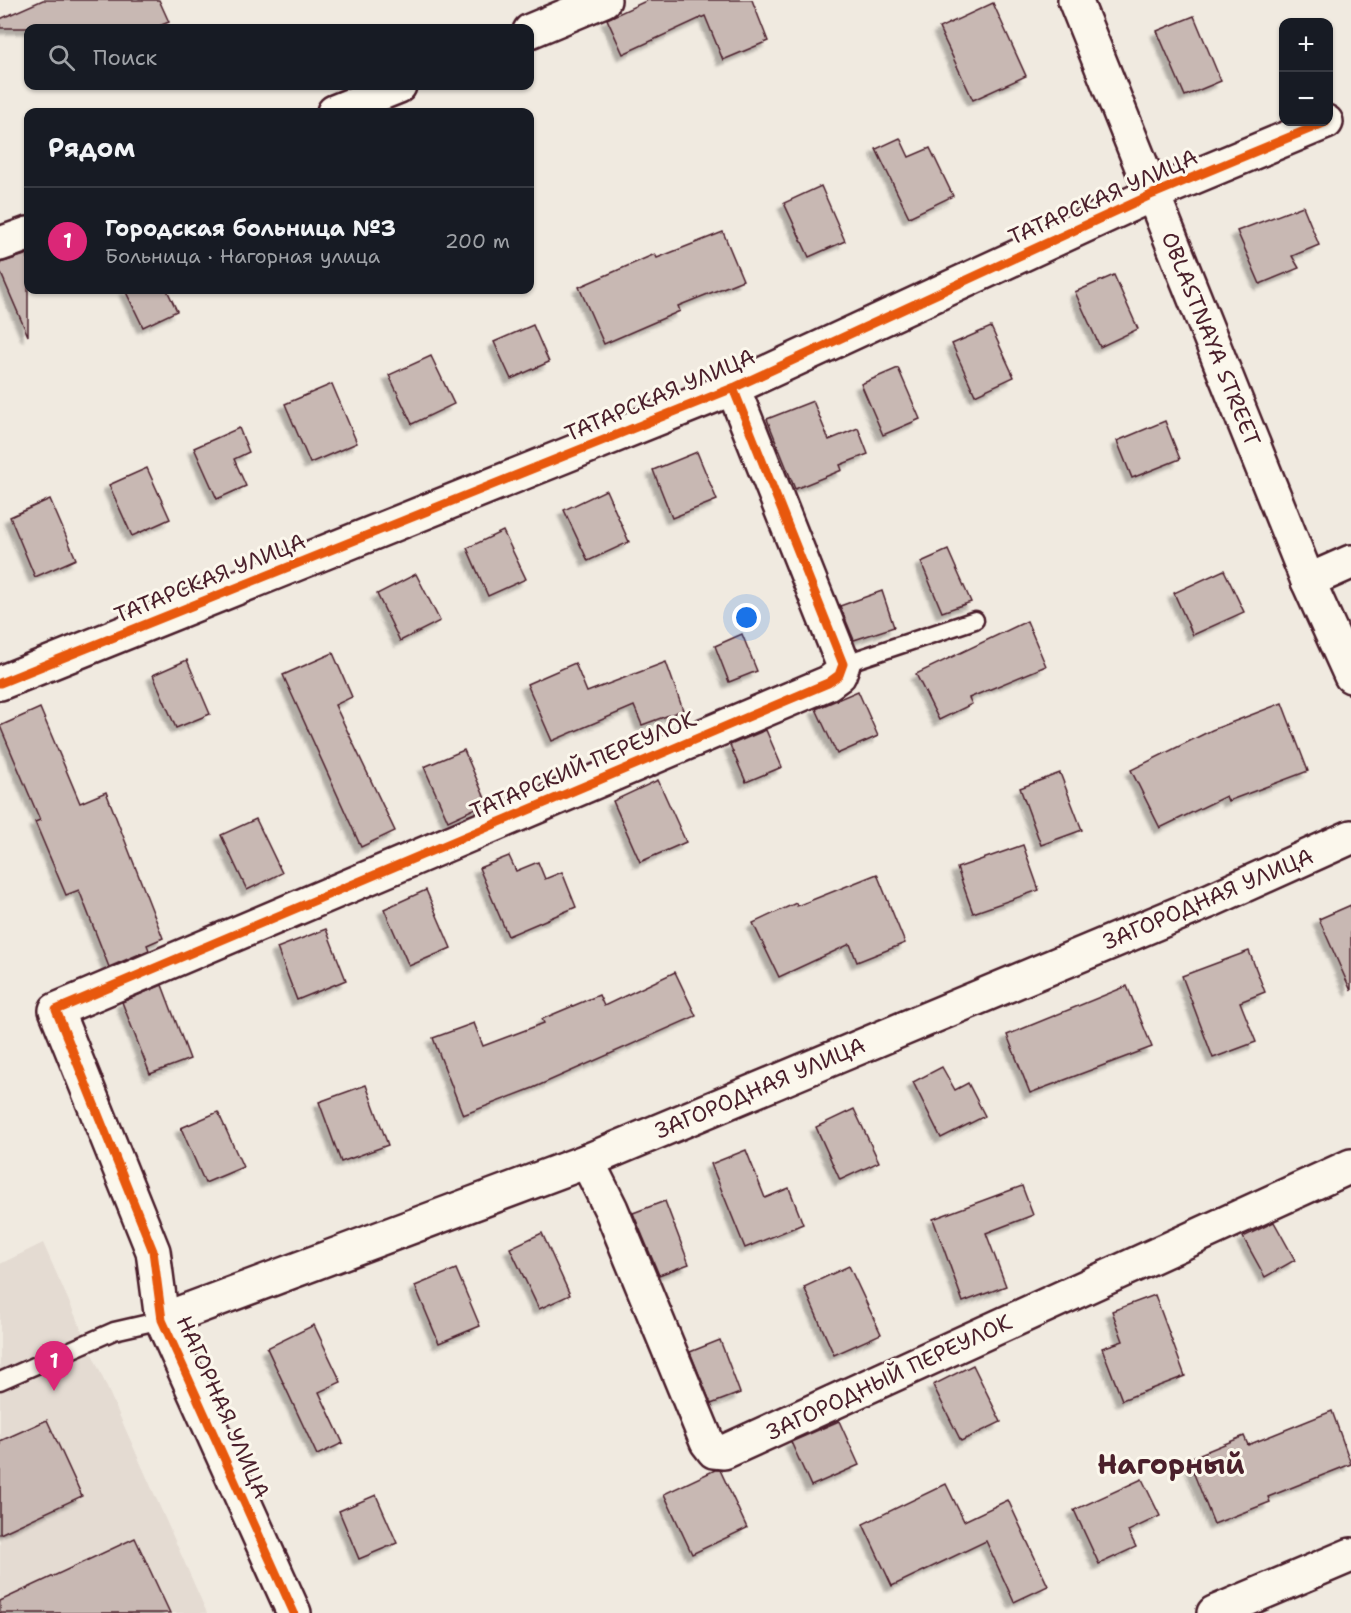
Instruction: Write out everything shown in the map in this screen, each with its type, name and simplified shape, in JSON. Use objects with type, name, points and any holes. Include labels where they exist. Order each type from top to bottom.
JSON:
[{"type":"street","points":[[534,29],[604,0]]},
{"type":"street","name":"OBLASTNAYA STREET","points":[[1075,0],[1308,581],[1351,676]]},
{"type":"street","points":[[344,108],[389,90]]},
{"type":"street","name":"ТАТАРСКАЯ УЛИЦА","points":[[1333,118],[1351,111]]},
{"type":"street","name":"ТАТАРСКАЯ УЛИЦА","points":[[0,683],[733,388],[1153,194],[1315,126]]},
{"type":"street","points":[[0,244],[24,235]]},
{"type":"street","points":[[733,388],[843,664]]},
{"type":"street","points":[[1308,581],[1351,562]]},
{"type":"street","name":"ТАТАРСКИЙ ПЕРЕУЛОК","points":[[56,1010],[828,683],[839,675],[843,664]]},
{"type":"street","name":"ЗАГОРОДНАЯ УЛИЦА","points":[[162,1320],[587,1161],[1209,901],[1351,837]]},
{"type":"street","name":"НАГОРНАЯ УЛИЦА","points":[[56,1010],[153,1251],[162,1320],[294,1613]]},
{"type":"street","name":"ЗАГОРОДНЫЙ ПЕРЕУЛОК","points":[[587,1161],[611,1209],[707,1442],[714,1451],[724,1452],[1351,1166]]},
{"type":"street","points":[[1214,1613],[1351,1555]]},
{"type":"lane","points":[[843,664],[975,620]]},
{"type":"lane","points":[[0,1381],[114,1331],[162,1320]]},
{"type":"shaded area","points":[[43,1243],[207,1613],[0,1613],[0,1264]]},
{"type":"building","points":[[43,0],[159,0],[169,22],[164,24],[24,24],[24,28],[0,28],[0,19]]},
{"type":"building","points":[[648,0],[752,0],[768,41],[723,60],[705,16],[623,54],[607,19]]},
{"type":"building","points":[[993,3],[1026,76],[973,100],[939,28]]},
{"type":"building","points":[[1194,16],[1221,81],[1185,96],[1157,31]]},
{"type":"building","points":[[900,138],[909,157],[930,148],[953,196],[909,217],[876,149]]},
{"type":"building","points":[[821,186],[845,241],[809,257],[784,203]]},
{"type":"building","points":[[1303,206],[1319,245],[1292,256],[1299,268],[1260,284],[1237,231]]},
{"type":"building","points":[[723,232],[743,280],[678,306],[680,311],[604,344],[579,287],[655,254],[657,258]]},
{"type":"building","points":[[24,255],[24,294],[28,294],[28,336],[0,271],[0,263]]},
{"type":"building","points":[[1114,275],[1138,329],[1100,347],[1075,292]]},
{"type":"building","points":[[127,294],[169,294],[177,311],[143,327]]},
{"type":"building","points":[[533,325],[549,362],[511,379],[494,342]]},
{"type":"building","points":[[991,327],[1014,377],[975,395],[952,344]]},
{"type":"building","points":[[431,356],[454,404],[412,424],[389,375]]},
{"type":"building","points":[[898,368],[920,419],[883,435],[861,384]]},
{"type":"building","points":[[332,384],[357,443],[310,463],[285,404]]},
{"type":"building","points":[[813,401],[829,440],[858,428],[868,454],[840,465],[842,470],[795,489],[767,419]]},
{"type":"building","points":[[1165,421],[1180,459],[1132,478],[1117,441]]},
{"type":"building","points":[[239,428],[249,452],[234,459],[246,486],[217,499],[194,448]]},
{"type":"building","points":[[697,452],[717,500],[672,518],[653,470]]},
{"type":"building","points":[[147,468],[170,519],[132,536],[109,485]]},
{"type":"building","points":[[606,490],[629,542],[588,561],[564,510]]},
{"type":"building","points":[[50,499],[76,559],[35,577],[10,517]]},
{"type":"building","points":[[503,531],[526,579],[488,596],[467,548]]},
{"type":"building","points":[[948,550],[971,602],[942,612],[921,562]]},
{"type":"building","points":[[1224,570],[1244,612],[1193,635],[1174,593]]},
{"type":"building","points":[[416,574],[440,621],[400,641],[377,594]]},
{"type":"building","points":[[882,591],[894,627],[854,640],[840,606]]},
{"type":"building","points":[[1027,621],[1046,666],[969,698],[972,704],[939,720],[916,674]]},
{"type":"building","points":[[742,634],[757,671],[729,682],[715,646]]},
{"type":"building","points":[[333,653],[352,697],[335,705],[395,831],[361,847],[283,675]]},
{"type":"building","points":[[187,660],[210,714],[176,728],[153,675]]},
{"type":"building","points":[[666,662],[683,710],[642,725],[634,706],[552,741],[527,684],[575,663],[587,692]]},
{"type":"building","points":[[858,691],[878,736],[837,754],[816,709]]},
{"type":"building","points":[[1282,703],[1308,771],[1228,801],[1226,796],[1160,828],[1131,770],[1212,730]]},
{"type":"building","points":[[40,708],[80,803],[106,792],[163,938],[147,945],[149,950],[109,967],[79,890],[66,895],[35,822],[40,820],[0,726]]},
{"type":"building","points":[[766,730],[782,767],[746,782],[730,745]]},
{"type":"building","points":[[464,750],[487,803],[448,821],[424,767]]},
{"type":"building","points":[[1060,773],[1082,830],[1041,845],[1020,788]]},
{"type":"building","points":[[658,780],[686,842],[640,862],[613,801]]},
{"type":"building","points":[[256,819],[282,873],[247,890],[221,835]]},
{"type":"building","points":[[1023,845],[1039,890],[973,913],[957,868]]},
{"type":"building","points":[[509,856],[516,871],[538,862],[545,879],[562,872],[576,907],[508,936],[479,868]]},
{"type":"building","points":[[877,874],[905,943],[857,962],[850,944],[779,977],[753,923],[796,903],[797,906]]},
{"type":"building","points":[[426,890],[451,948],[409,966],[384,909]]},
{"type":"building","points":[[1351,905],[1351,991],[1319,919]]},
{"type":"building","points":[[326,929],[346,980],[297,1000],[277,948]]},
{"type":"building","points":[[1249,951],[1265,992],[1240,1002],[1256,1042],[1213,1058],[1182,976]]},
{"type":"building","points":[[675,972],[696,1016],[533,1088],[463,1115],[433,1038],[474,1023],[483,1046],[544,1023],[542,1019],[599,995],[604,1006]]},
{"type":"building","points":[[162,985],[190,1059],[150,1074],[122,1002]]},
{"type":"building","points":[[1127,986],[1152,1047],[1030,1093],[1007,1035]]},
{"type":"building","points":[[942,1067],[955,1090],[968,1083],[985,1116],[941,1138],[913,1082]]},
{"type":"building","points":[[366,1085],[388,1145],[341,1162],[319,1102]]},
{"type":"building","points":[[854,1109],[879,1162],[840,1180],[816,1127]]},
{"type":"building","points":[[218,1112],[243,1167],[205,1183],[181,1128]]},
{"type":"building","points":[[746,1150],[765,1198],[789,1188],[803,1224],[745,1248],[711,1164]]},
{"type":"building","points":[[1022,1186],[1033,1215],[986,1233],[1006,1286],[963,1302],[933,1219]]},
{"type":"building","points":[[665,1201],[689,1264],[659,1275],[633,1213]]},
{"type":"building","points":[[1274,1222],[1295,1260],[1265,1277],[1243,1237]]},
{"type":"building","points":[[542,1233],[570,1295],[539,1309],[510,1248]]},
{"type":"building","points":[[849,1266],[881,1334],[834,1355],[804,1287]]},
{"type":"building","points":[[456,1269],[480,1326],[439,1343],[415,1286]]},
{"type":"building","points":[[1155,1295],[1185,1376],[1122,1400],[1102,1348],[1123,1341],[1112,1311]]},
{"type":"building","points":[[314,1325],[341,1382],[319,1392],[343,1443],[317,1455],[267,1348]]},
{"type":"building","points":[[720,1340],[740,1393],[711,1404],[690,1352]]},
{"type":"building","points":[[973,1365],[1001,1422],[961,1441],[933,1385]]},
{"type":"building","points":[[1332,1411],[1351,1464],[1268,1497],[1270,1502],[1214,1524],[1188,1459],[1244,1436],[1248,1445]]},
{"type":"building","points":[[47,1420],[82,1496],[0,1534],[0,1441]]},
{"type":"building","points":[[839,1421],[859,1465],[811,1486],[791,1442]]},
{"type":"building","points":[[715,1470],[720,1470],[747,1528],[692,1554],[664,1494]]},
{"type":"building","points":[[1142,1479],[1160,1516],[1128,1531],[1136,1547],[1099,1564],[1074,1510]]},
{"type":"building","points":[[946,1484],[964,1521],[1008,1500],[1048,1586],[1014,1602],[986,1541],[892,1586],[863,1524]]},
{"type":"building","points":[[376,1495],[397,1543],[359,1559],[339,1511]]},
{"type":"building","points":[[135,1538],[170,1613],[0,1613],[0,1601]]},
{"type":"cycle path","points":[[0,683],[733,388],[1153,194],[1316,126]]},
{"type":"cycle path","points":[[294,1613],[162,1320],[153,1251],[56,1010],[828,683],[839,675],[843,664],[733,388]]},
{"type":"place","name":"Городская больница №3","points":[[54,1391]]},
{"type":"district","name":"Нагорный","points":[[1171,1464]]}]
